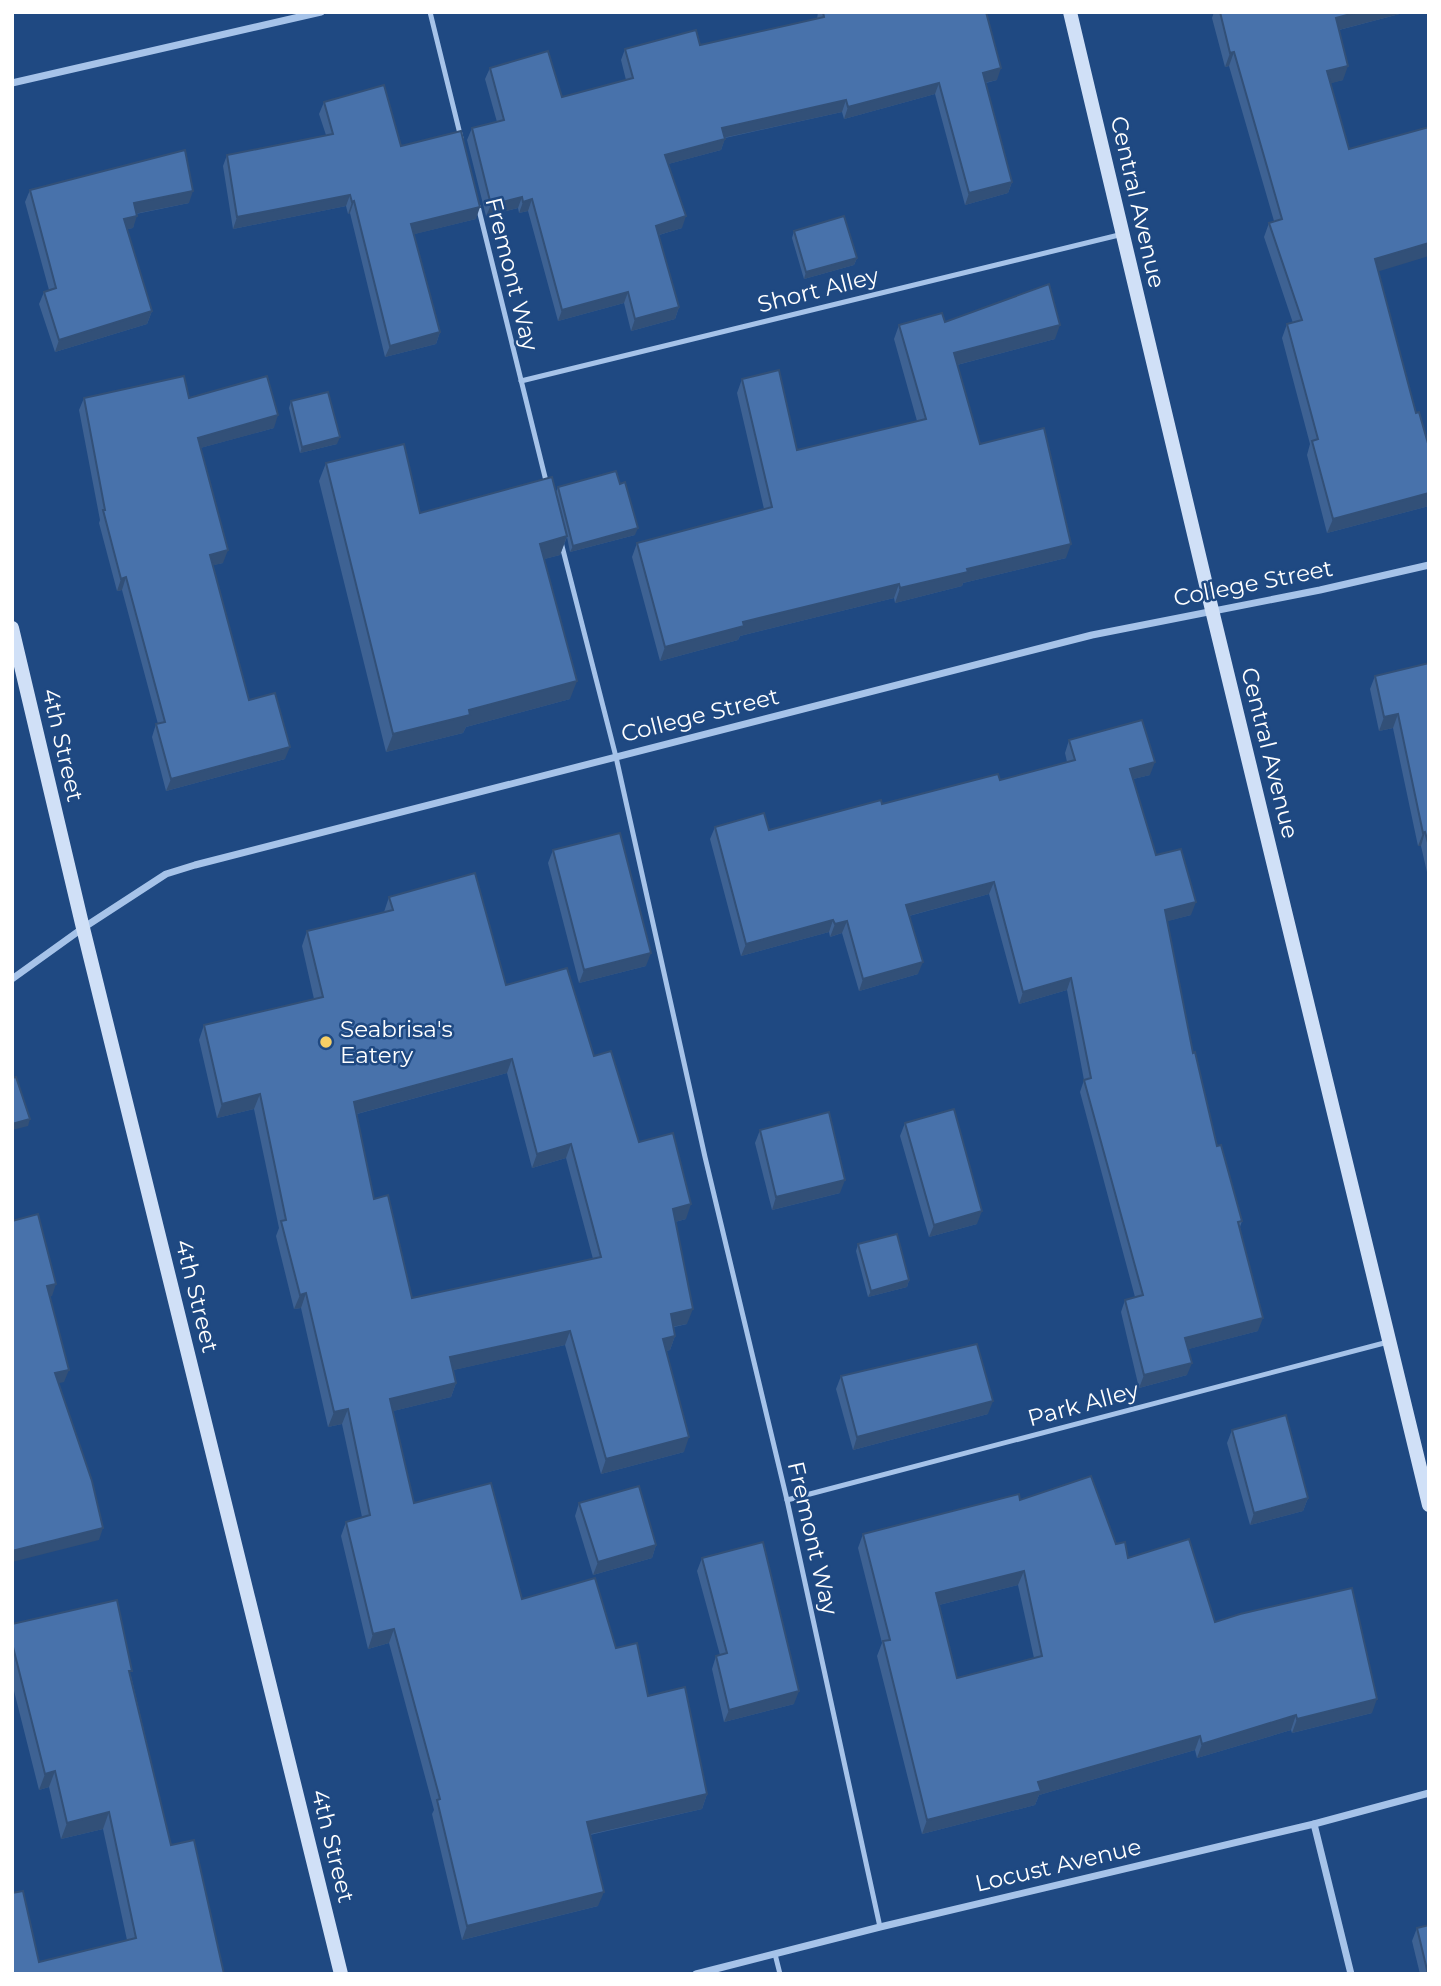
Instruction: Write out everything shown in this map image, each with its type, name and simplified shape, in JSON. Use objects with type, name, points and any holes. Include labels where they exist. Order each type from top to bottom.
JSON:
[{"type":"street","points":[[12,83],[321,12]]},
{"type":"street","name":"Central Avenue","points":[[1069,12],[1429,1505]]},
{"type":"street","name":"College Street","points":[[12,979],[83,928],[166,874],[195,865],[1092,635],[1320,590],[1429,565]]},
{"type":"street","name":"4th Street","points":[[12,628],[83,928],[341,1974]]},
{"type":"street","name":"Locust Avenue","points":[[695,1974],[880,1927],[1314,1824],[1429,1793]]},
{"type":"street","points":[[1314,1824],[1351,1974]]},
{"type":"lane","points":[[430,12],[462,144]]},
{"type":"lane","name":"Fremont Way","points":[[475,197],[548,488]]},
{"type":"lane","name":"Short Alley","points":[[521,381],[1122,233]]},
{"type":"lane","name":"Fremont Way","points":[[558,529],[615,757],[705,1157],[787,1500],[880,1927]]},
{"type":"lane","name":"Park Alley","points":[[787,1500],[1388,1342]]},
{"type":"lane","points":[[775,1954],[780,1974]]},
{"type":"building","points":[[823,12],[986,12],[1001,68],[983,73],[1012,182],[969,193],[939,83],[848,107],[846,100],[722,128],[725,139],[665,155],[686,216],[656,226],[679,307],[635,319],[628,292],[562,310],[532,199],[523,202],[522,197],[491,205],[472,128],[504,120],[490,68],[548,51],[562,97],[633,78],[625,49],[696,30],[700,45],[824,17]]},
{"type":"building","points":[[1220,12],[1358,12],[1336,18],[1348,66],[1327,71],[1349,149],[1429,127],[1429,243],[1375,259],[1416,413],[1419,412],[1429,447],[1429,493],[1333,519],[1312,441],[1318,439],[1287,324],[1302,320],[1269,223],[1282,219],[1234,52],[1230,53]]},
{"type":"building","points":[[384,85],[401,146],[461,131],[480,207],[411,224],[440,332],[390,346],[354,201],[352,202],[350,195],[237,217],[227,155],[333,134],[324,102]]},
{"type":"building","points":[[185,150],[193,191],[134,203],[137,216],[124,219],[152,311],[59,340],[44,292],[56,288],[30,190]]},
{"type":"building","points":[[844,216],[857,258],[806,272],[794,231]]},
{"type":"building","points":[[1049,284],[1060,325],[954,353],[980,444],[1044,428],[1071,544],[967,569],[968,572],[900,588],[899,584],[743,622],[744,626],[665,647],[637,543],[772,507],[742,379],[779,370],[797,450],[926,419],[899,325],[942,313],[945,322]]},
{"type":"building","points":[[184,376],[189,398],[267,376],[278,415],[198,438],[228,550],[210,555],[249,700],[275,693],[290,747],[171,779],[156,724],[165,722],[126,577],[121,579],[103,510],[84,398]]},
{"type":"building","points":[[328,392],[340,437],[302,447],[291,401]]},
{"type":"building","points":[[404,444],[420,513],[552,477],[567,536],[540,544],[577,681],[469,710],[470,715],[393,734],[326,463]]},
{"type":"building","points":[[616,471],[620,484],[625,482],[638,528],[573,546],[558,487]]},
{"type":"building","points":[[1429,663],[1429,846],[1425,832],[1423,833],[1398,714],[1384,717],[1375,676]]},
{"type":"building","points":[[1142,720],[1155,762],[1130,769],[1156,855],[1181,849],[1196,902],[1165,910],[1193,1053],[1195,1052],[1217,1146],[1221,1145],[1242,1221],[1238,1222],[1263,1318],[1185,1338],[1192,1363],[1144,1375],[1125,1300],[1143,1295],[1084,1080],[1091,1078],[1071,978],[1023,992],[994,882],[906,905],[923,962],[863,979],[847,921],[835,924],[833,920],[746,944],[715,827],[764,813],[769,830],[881,800],[882,804],[998,774],[1000,780],[1075,760],[1069,740]]},
{"type":"building","points":[[620,833],[651,953],[584,970],[553,850]]},
{"type":"building","points":[[475,873],[506,985],[567,968],[594,1056],[611,1051],[639,1142],[673,1133],[691,1204],[673,1209],[693,1309],[671,1314],[675,1336],[663,1339],[689,1437],[606,1459],[570,1331],[450,1357],[456,1383],[390,1399],[414,1503],[491,1483],[522,1599],[595,1578],[616,1648],[637,1643],[648,1696],[685,1687],[707,1794],[587,1822],[604,1892],[467,1926],[437,1800],[440,1799],[394,1629],[373,1634],[346,1522],[370,1515],[348,1409],[334,1412],[306,1293],[300,1295],[281,1221],[286,1220],[260,1094],[222,1104],[204,1025],[323,997],[307,931],[393,910],[389,897]],"holes":[[[512,1059],[537,1154],[571,1144],[601,1257],[412,1298],[388,1195],[374,1199],[354,1102]]]},
{"type":"building","points":[[16,1077],[30,1119],[12,1124],[12,1078]]},
{"type":"building","points":[[954,1109],[982,1211],[934,1225],[905,1123]]},
{"type":"building","points":[[829,1112],[845,1180],[776,1197],[760,1130]]},
{"type":"building","points":[[38,1214],[56,1284],[47,1286],[69,1370],[55,1373],[92,1481],[103,1528],[12,1551],[12,1221]]},
{"type":"building","points":[[897,1234],[909,1280],[871,1291],[858,1244]]},
{"type":"building","points":[[977,1344],[993,1401],[857,1437],[841,1376]]},
{"type":"building","points":[[1286,1415],[1308,1498],[1254,1513],[1232,1430]]},
{"type":"building","points":[[1091,1476],[1116,1544],[1125,1542],[1128,1558],[1189,1539],[1215,1622],[1352,1588],[1377,1699],[1297,1719],[1296,1715],[1202,1744],[1200,1736],[1038,1782],[1041,1791],[927,1820],[883,1641],[890,1640],[863,1534],[1019,1494],[1020,1500]],"holes":[[[1024,1571],[1042,1656],[957,1678],[936,1593]]]},
{"type":"building","points":[[639,1486],[656,1545],[598,1562],[579,1503]]},
{"type":"building","points":[[763,1542],[799,1691],[729,1710],[716,1656],[727,1653],[702,1558]]},
{"type":"building","points":[[117,1600],[132,1671],[129,1671],[171,1845],[194,1840],[224,1974],[12,1974],[12,1893],[23,1891],[39,1962],[136,1938],[109,1812],[67,1823],[55,1771],[45,1774],[12,1643],[12,1624]]},
{"type":"building","points":[[1429,1925],[1429,1974],[1428,1974],[1417,1928]]},
{"type":"place","name":"Seabrisa's Eatery","points":[[326,1042]]}]
